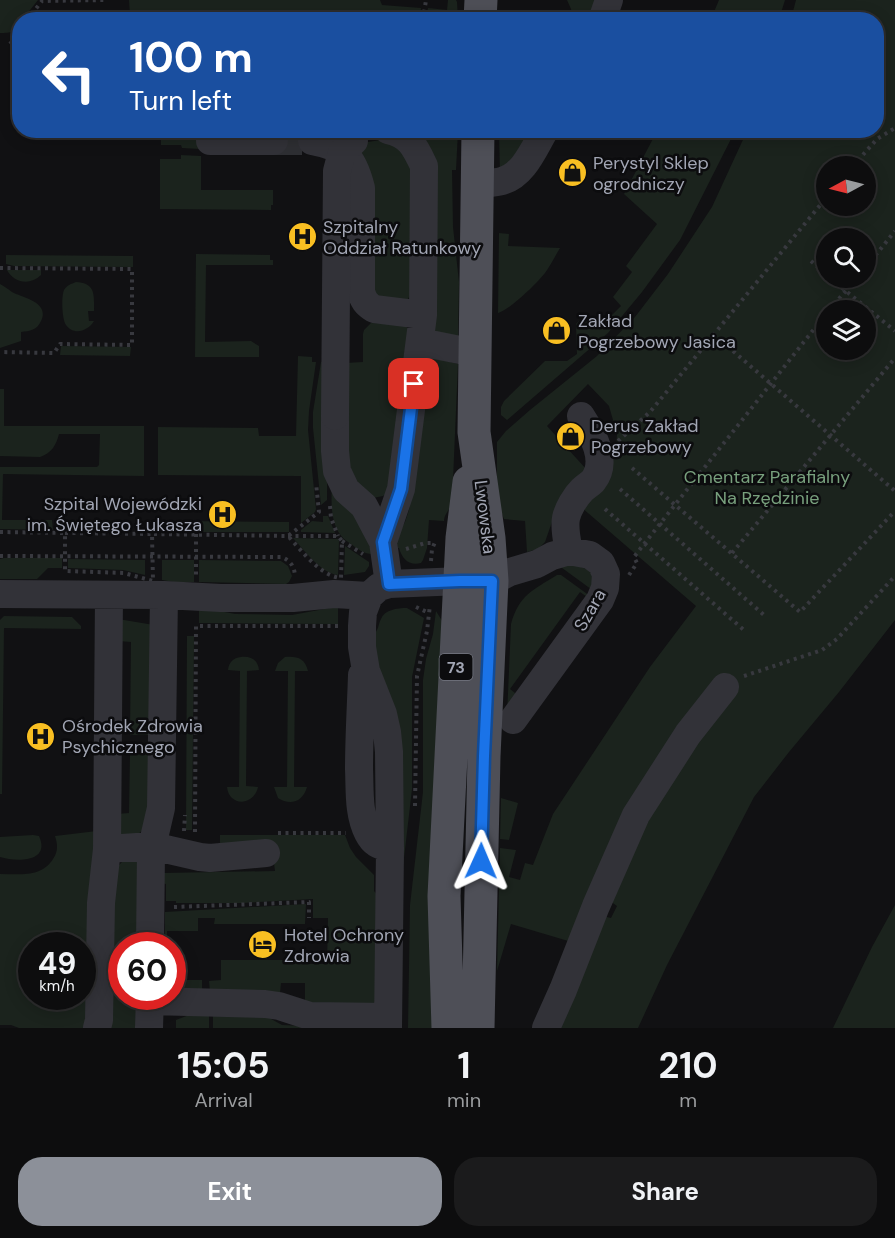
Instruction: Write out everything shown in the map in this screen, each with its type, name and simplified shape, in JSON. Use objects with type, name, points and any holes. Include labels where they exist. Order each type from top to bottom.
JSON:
[{"type":"main road","name":"Lwowska","points":[[448,1028],[444,896],[462,538],[474,439],[478,138]]},
{"type":"main road","name":"Lwowska","points":[[474,439],[489,538],[492,581],[484,756],[478,1028]]},
{"type":"street","points":[[356,138],[342,152],[337,171],[335,451],[337,471],[346,490],[364,506],[385,550]]},
{"type":"street","points":[[186,1007],[265,1004],[310,1016],[388,1022],[390,848],[387,732],[366,671],[362,639],[363,612],[379,590],[385,550],[401,489],[421,329],[423,166],[414,145],[405,138]]},
{"type":"street","points":[[478,184],[502,181],[513,175],[527,162],[540,138]]},
{"type":"street","points":[[210,141],[274,141]]},
{"type":"street","points":[[312,141],[341,150],[351,159],[358,172],[361,188],[361,291],[367,305],[421,329],[460,350],[475,351]]},
{"type":"street","points":[[0,594],[109,595],[159,586],[221,598],[293,598],[460,581],[492,581],[568,551],[566,520],[570,507],[579,492],[593,481],[599,463],[597,446],[590,429],[581,416]]},
{"type":"street","name":"Szara","points":[[513,720],[600,600],[605,588],[606,574],[601,563],[590,555],[568,551]]},
{"type":"street","points":[[150,932],[151,851],[161,808],[159,586]]},
{"type":"street","points":[[97,1028],[102,903],[107,849],[109,595]]},
{"type":"street","points":[[546,1028],[636,815],[688,734],[725,687]]},
{"type":"street","points":[[107,849],[152,846],[210,858],[266,843]]},
{"type":"path","points":[[33,12],[42,1],[104,0]]},
{"type":"path","points":[[862,156],[879,138]]},
{"type":"path","points":[[599,463],[615,443],[628,434],[650,412],[816,210]]},
{"type":"path","points":[[876,255],[895,231]]},
{"type":"path","points":[[811,261],[816,265]]},
{"type":"path","points":[[0,268],[132,269],[132,345],[60,344],[54,353],[0,352]]},
{"type":"path","points":[[844,288],[895,331]]},
{"type":"path","points":[[838,300],[846,290]]},
{"type":"path","points":[[626,580],[637,563],[634,557],[816,327]]},
{"type":"path","points":[[733,351],[895,491]]},
{"type":"path","points":[[732,553],[895,358]]},
{"type":"path","points":[[632,468],[800,612],[895,511]]},
{"type":"path","points":[[315,479],[319,512]]},
{"type":"path","points":[[620,489],[764,615]]},
{"type":"path","points":[[605,509],[746,631]]},
{"type":"path","points":[[288,536],[319,512],[330,511]]},
{"type":"path","points":[[65,521],[65,571],[124,573],[159,586]]},
{"type":"path","points":[[152,521],[152,557],[159,586]]},
{"type":"path","points":[[0,532],[338,536],[354,550],[385,550],[434,543]]},
{"type":"path","points":[[288,536],[322,570],[341,578],[342,541]]},
{"type":"path","points":[[0,556],[281,557],[293,566],[296,577],[294,581]]},
{"type":"path","points":[[725,687],[738,678],[822,650],[837,639],[895,576]]},
{"type":"path","points":[[408,605],[429,613]]},
{"type":"path","points":[[184,810],[184,832],[195,832],[196,626],[362,639]]},
{"type":"path","points":[[266,843],[350,833]]},
{"type":"path","points":[[172,907],[309,902],[309,918]]},
{"type":"green space","points":[[0,0],[38,0],[29,12],[12,12],[12,31],[0,33]]},
{"type":"green space","points":[[129,0],[380,0],[382,5],[421,8],[421,12],[130,12]]},
{"type":"green space","points":[[448,0],[456,0],[458,12],[427,12],[428,8],[447,10]]},
{"type":"green space","points":[[567,0],[600,0],[595,12],[571,12]]},
{"type":"green space","points":[[719,0],[785,0],[781,12],[714,12]]},
{"type":"green space","name":"Cmentarz Parafialny Na Rzędzinie","points":[[796,0],[895,0],[895,620],[754,797],[667,965],[638,1028],[551,1028],[598,915],[611,918],[617,906],[606,898],[575,943],[511,924],[497,971],[500,848],[516,850],[509,877],[520,880],[525,863],[533,865],[553,814],[650,667],[696,606],[581,507],[610,464],[616,451],[617,434],[609,406],[588,384],[547,426],[587,470],[560,499],[545,542],[538,549],[527,552],[525,521],[504,519],[497,501],[497,442],[530,410],[597,356],[635,317],[668,274],[712,207],[744,138],[884,138],[884,12],[793,12]]},
{"type":"green space","points":[[161,138],[202,138],[201,149],[182,148],[181,145],[161,145]]},
{"type":"green space","points":[[415,138],[458,138],[456,170],[452,170],[453,227],[459,282],[458,338],[432,333]]},
{"type":"green space","points":[[499,138],[528,138],[500,174]]},
{"type":"green space","points":[[653,138],[731,138],[680,240],[642,292],[608,333],[507,420],[501,415],[504,401],[545,361],[567,361],[577,354],[576,324],[585,314],[599,328],[621,306],[613,297],[632,272],[626,266],[657,224],[624,194]]},
{"type":"green space","points":[[386,139],[411,157],[410,295],[408,299],[374,300],[357,148],[368,142]]},
{"type":"green space","points":[[181,155],[201,156],[201,190],[273,190],[271,210],[160,209],[160,159],[181,159]]},
{"type":"green space","points":[[499,233],[509,234],[508,246],[560,248],[536,283],[516,302],[498,313]]},
{"type":"green space","points":[[196,254],[270,255],[273,265],[206,265],[205,342],[251,341],[259,346],[259,357],[195,357]]},
{"type":"green space","points":[[6,255],[133,256],[133,267],[14,266],[6,264]]},
{"type":"green space","points":[[7,270],[41,270],[41,275],[32,281],[22,282],[14,278]]},
{"type":"green space","points":[[76,282],[90,287],[94,300],[94,311],[88,311],[89,321],[94,321],[81,331],[73,330],[66,325],[62,303],[64,290]]},
{"type":"green space","points":[[0,284],[39,305],[43,315],[35,328],[21,332],[21,341],[0,348]]},
{"type":"green space","points":[[371,323],[404,324],[408,329],[388,493],[373,498],[347,476],[345,363],[363,362],[363,334]]},
{"type":"green space","points":[[61,346],[131,347],[130,356],[60,355]]},
{"type":"green space","points":[[298,356],[312,357],[312,362],[316,362],[308,430],[315,512],[301,523],[301,476],[158,475],[158,427],[258,428],[259,436],[296,436]]},
{"type":"green space","points":[[430,357],[458,364],[452,503],[444,521],[429,520],[427,548],[423,560],[421,563],[413,563],[407,561],[402,555],[396,538],[409,510]]},
{"type":"green space","points":[[321,362],[328,362],[327,500],[321,505],[313,412]]},
{"type":"green space","points":[[0,389],[4,389],[4,426],[144,426],[144,476],[3,474],[2,520],[52,520],[53,530],[0,529],[0,467],[97,467],[99,465],[100,434],[59,434],[53,448],[40,457],[0,456]]},
{"type":"green space","points":[[332,476],[358,509],[372,554],[356,548],[338,532],[332,509]]},
{"type":"green space","points":[[323,516],[328,516],[335,533],[301,532],[312,521],[323,522]]},
{"type":"green space","points":[[71,520],[113,521],[113,531],[71,531]]},
{"type":"green space","points":[[182,521],[289,522],[289,532],[182,532]]},
{"type":"green space","points":[[293,538],[338,539],[338,575],[320,566]]},
{"type":"green space","points":[[345,546],[369,562],[365,572],[344,575]]},
{"type":"green space","points":[[62,558],[62,568],[48,568],[37,579],[0,579],[0,559]]},
{"type":"green space","points":[[68,559],[145,560],[145,575],[123,570],[68,568]]},
{"type":"green space","points":[[162,560],[194,560],[194,582],[162,580]]},
{"type":"green space","points":[[199,560],[281,561],[288,566],[292,576],[286,584],[199,582]]},
{"type":"green space","points":[[564,561],[595,572],[595,592],[558,565]]},
{"type":"green space","points":[[557,575],[561,575],[590,596],[590,599],[580,592],[510,689],[520,697],[507,716],[511,624],[514,614],[528,594]]},
{"type":"green space","points":[[199,607],[235,614],[292,615],[338,607],[338,624],[199,623]]},
{"type":"green space","points":[[407,608],[424,618],[412,677],[412,789],[401,884],[377,670],[375,633],[385,613]]},
{"type":"green space","points":[[436,611],[444,624],[437,1028],[408,1028],[410,905],[423,792],[423,680]]},
{"type":"green space","points":[[4,616],[72,617],[81,629],[4,628],[2,794],[0,794],[0,620]]},
{"type":"green space","points":[[118,619],[154,625],[153,735],[130,735],[131,642],[118,641]]},
{"type":"green space","points":[[187,636],[194,636],[192,830],[186,830]]},
{"type":"green space","points":[[241,657],[253,659],[259,670],[247,671],[246,786],[258,787],[252,798],[242,802],[232,798],[227,787],[239,787],[240,671],[228,670],[232,661]]},
{"type":"green space","points":[[285,657],[300,659],[305,663],[308,671],[295,671],[294,787],[307,787],[299,799],[291,802],[278,798],[274,787],[287,787],[288,671],[275,671],[278,663]]},
{"type":"green space","points":[[100,754],[99,830],[94,886],[93,932],[18,932],[18,1010],[92,1010],[92,1020],[86,1028],[19,1028],[0,1025],[0,874],[29,874],[42,869],[56,854],[55,836],[97,831],[94,812],[95,756]]},
{"type":"green space","points":[[130,754],[153,754],[153,814],[138,834],[121,834],[117,814],[129,813]]},
{"type":"green space","points":[[501,798],[518,803],[509,840],[500,839]]},
{"type":"green space","points":[[220,835],[345,835],[356,857],[374,875],[374,891],[380,898],[377,1000],[373,1004],[305,1003],[305,983],[281,983],[280,993],[210,992],[209,981],[221,980],[221,960],[304,960],[305,964],[327,964],[328,918],[313,918],[313,899],[242,903],[166,901],[166,884],[159,883],[164,873],[275,871],[271,840],[220,845]]},
{"type":"green space","points":[[39,836],[41,845],[36,856],[23,860],[0,857],[0,837]]},
{"type":"green space","points":[[140,858],[143,932],[108,932],[109,896],[119,865],[124,860]]},
{"type":"green space","points":[[306,904],[305,924],[214,924],[215,918],[198,918],[198,931],[165,932],[165,912]]},
{"type":"green space","points":[[895,905],[895,1028],[833,1028],[872,947]]},
{"type":"green space","points":[[108,962],[108,1010],[142,1010],[142,1028],[107,1028]]},
{"type":"green space","points":[[186,980],[202,980],[202,989],[186,988]]},
{"type":"green space","points":[[189,1015],[209,1015],[209,1028],[176,1028],[176,1020]]},
{"type":"green space","points":[[264,1015],[282,1025],[304,1026],[303,1028],[213,1028],[213,1016]]},
{"type":"tunnel","points":[[274,141],[312,141]]},
{"type":"place","name":"Perystyl Sklep ogrodniczy","points":[[572,173]]},
{"type":"place","name":"Szpitalny Oddział Ratunkowy","points":[[302,237]]},
{"type":"place","name":"Zakład Pogrzebowy Jasica","points":[[557,331]]},
{"type":"place","name":"Derus Zakład Pogrzebowy","points":[[570,436]]},
{"type":"place","name":"Szpital Wojewódzki im. Świętego Łukasza","points":[[223,514]]},
{"type":"place","name":"Ośrodek Zdrowia Psychicznego","points":[[41,736]]},
{"type":"place","name":"Hotel Ochrony Zdrowia","points":[[263,945]]},
{"type":"route","points":[[414,384],[401,489],[383,542],[389,584],[492,581],[481,861]]}]
